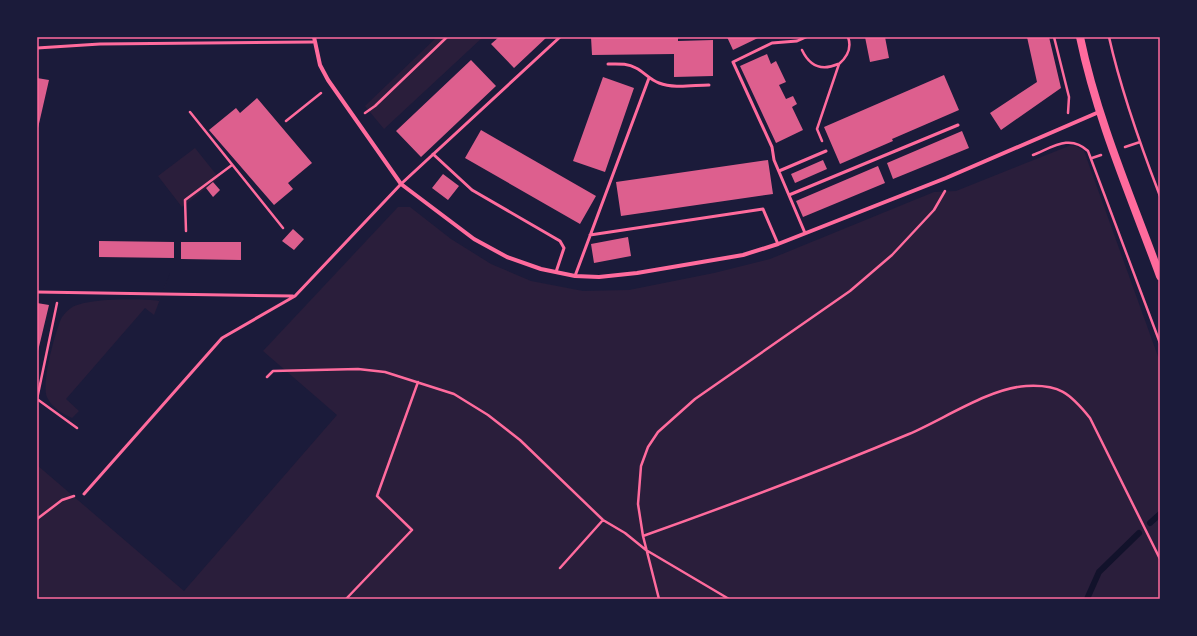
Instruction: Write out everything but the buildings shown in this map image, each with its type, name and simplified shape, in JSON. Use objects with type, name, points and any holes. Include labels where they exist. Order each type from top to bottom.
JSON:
[{"type":"main road","points":[[1080,37],[1086,66],[1099,112],[1160,276]]},
{"type":"street","points":[[314,37],[313,42],[320,64],[356,120],[401,184],[474,239],[507,257],[541,269],[575,276],[599,277],[637,273],[743,255],[778,244],[946,178],[1099,112]]},
{"type":"lane","points":[[84,494],[222,338],[295,296],[401,184],[560,37]]},
{"type":"lane","points":[[805,233],[774,160],[772,147],[733,62],[772,43],[798,41],[806,37]]},
{"type":"lane","points":[[37,48],[100,44],[313,42]]},
{"type":"lane","points":[[608,64],[626,64],[636,68],[660,84],[672,86],[709,85]]},
{"type":"lane","points":[[575,276],[649,78]]},
{"type":"lane","points":[[789,195],[958,125]]},
{"type":"lane","points":[[779,172],[826,151]]},
{"type":"lane","points":[[433,154],[472,190],[560,241],[564,248],[556,272]]},
{"type":"lane","points":[[590,235],[763,209],[778,244]]},
{"type":"lane","points":[[37,292],[295,296]]},
{"type":"path","points":[[356,120],[375,106],[446,37]]},
{"type":"path","points":[[798,41],[805,58],[811,64],[820,68],[829,68],[839,64],[845,59],[849,50],[848,37]]},
{"type":"path","points":[[1054,37],[1069,98],[1067,110],[1078,144],[1088,151],[1092,158],[1160,343]]},
{"type":"path","points":[[1109,37],[1115,64],[1140,142],[1160,196]]},
{"type":"path","points":[[826,151],[817,129],[839,64]]},
{"type":"path","points":[[286,122],[320,93]]},
{"type":"path","points":[[190,112],[283,228]]},
{"type":"path","points":[[186,231],[185,200],[232,165]]},
{"type":"path","points":[[659,599],[646,550],[638,504],[640,466],[648,447],[658,432],[695,399],[850,291],[892,255],[934,210],[945,191]]},
{"type":"path","points":[[59,293],[37,399],[77,428]]},
{"type":"path","points":[[267,377],[273,371],[358,369],[385,372],[454,394],[488,415],[520,440],[603,520],[625,533],[646,550],[729,599]]},
{"type":"path","points":[[346,599],[412,530],[377,496],[418,382]]},
{"type":"path","points":[[643,536],[806,476],[912,433],[997,392],[1026,386],[1056,387],[1075,400],[1090,418],[1106,447],[1160,559]]},
{"type":"path","points":[[37,519],[62,500],[84,494]]},
{"type":"path","points":[[560,568],[603,520]]},
{"type":"shaded area","points":[[437,37],[483,37],[384,129],[365,106]]},
{"type":"shaded area","points":[[1069,146],[1076,146],[1084,151],[1160,362],[1160,599],[37,599],[37,465],[184,591],[337,415],[263,351],[398,207],[410,207],[451,239],[491,264],[531,281],[583,291],[629,290],[714,273],[770,259],[934,192],[956,191]]},
{"type":"shaded area","points":[[195,148],[219,178],[182,207],[158,176]]},
{"type":"shaded area","points":[[170,273],[154,315],[145,308],[66,399],[79,411],[72,418],[54,407],[47,397],[47,370],[58,326],[64,314],[71,308],[88,302],[127,299],[159,301]]},
{"type":"waterway","points":[[1150,523],[1160,514]]},
{"type":"waterway","points":[[1087,599],[1099,572],[1139,533]]}]
